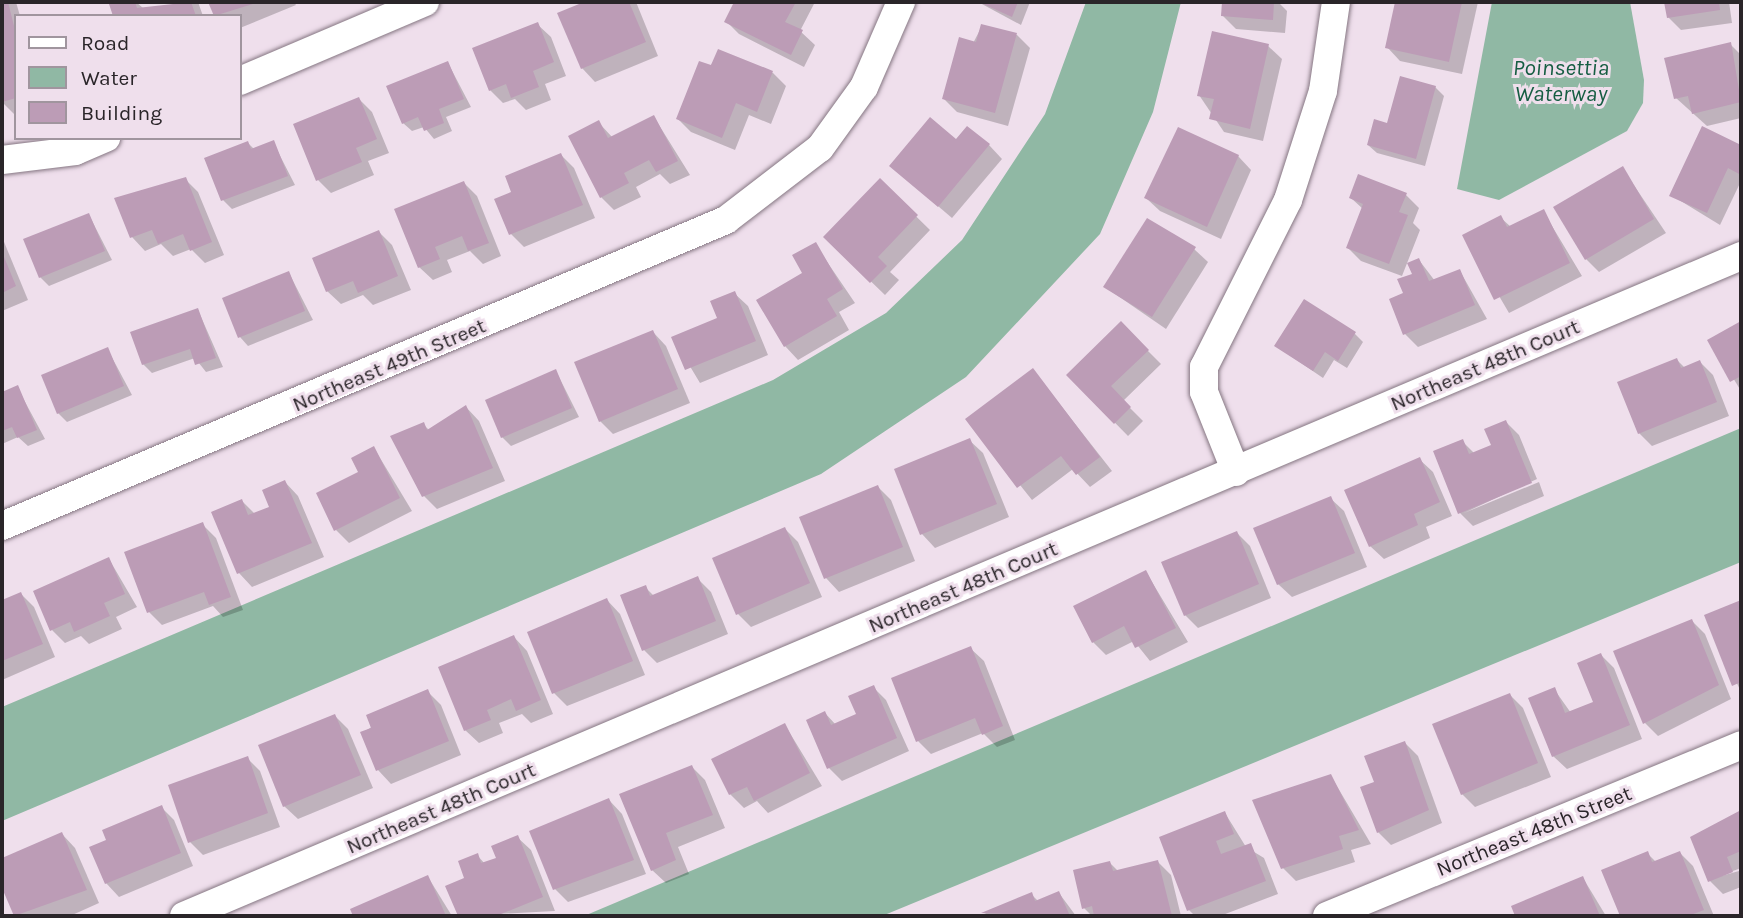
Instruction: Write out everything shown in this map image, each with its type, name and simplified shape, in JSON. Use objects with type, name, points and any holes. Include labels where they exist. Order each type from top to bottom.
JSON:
[{"type":"street","points":[[242,80],[425,2]]},
{"type":"street","name":"Northeast 49th Street","points":[[2,526],[676,245],[770,191],[820,148],[864,87],[901,2]]},
{"type":"street","points":[[1236,472],[1204,393],[1204,367],[1296,178],[1322,91],[1336,2]]},
{"type":"street","points":[[2,160],[75,151],[101,140]]},
{"type":"street","name":"Northeast 48th Court","points":[[184,916],[1741,256]]},
{"type":"street","name":"Northeast 48th Street","points":[[1327,916],[1741,745]]},
{"type":"water","points":[[1086,2],[1181,2],[1153,112],[1100,234],[966,377],[821,474],[2,821],[2,707],[773,380],[886,313],[962,240],[1045,114]]},
{"type":"water","name":"Poinsettia Waterway","points":[[1492,2],[1630,2],[1644,80],[1643,103],[1627,131],[1499,200],[1457,189]]},
{"type":"water","points":[[1741,428],[1741,562],[882,916],[584,916]]},
{"type":"building","points":[[2,2],[8,2],[14,26],[14,99],[2,102]]},
{"type":"building","points":[[135,2],[137,8],[191,2],[195,14],[112,14],[109,4]]},
{"type":"building","points":[[208,2],[259,2],[220,14],[213,14]]},
{"type":"building","points":[[584,2],[629,2],[646,42],[581,69],[557,13]]},
{"type":"building","points":[[734,2],[796,2],[785,22],[803,30],[791,55],[724,22]]},
{"type":"building","points":[[979,2],[1018,2],[1012,17]]},
{"type":"building","points":[[1222,2],[1274,2],[1273,20],[1221,16]]},
{"type":"building","points":[[1395,2],[1462,2],[1449,62],[1385,48]]},
{"type":"building","points":[[1664,2],[1719,2],[1720,10],[1667,18]]},
{"type":"building","points":[[538,22],[554,62],[533,71],[539,87],[511,98],[506,84],[489,91],[472,48]]},
{"type":"building","points":[[981,24],[1017,33],[995,113],[942,99],[959,37],[976,42]]},
{"type":"building","points":[[1212,31],[1269,44],[1250,129],[1209,119],[1214,99],[1197,96]]},
{"type":"building","points":[[1731,42],[1741,102],[1692,114],[1688,96],[1674,99],[1664,58]]},
{"type":"building","points":[[718,49],[773,71],[757,112],[736,103],[722,138],[676,119],[699,61],[711,65]]},
{"type":"building","points":[[448,61],[464,99],[439,109],[444,123],[424,131],[418,117],[402,124],[386,86]]},
{"type":"building","points":[[1400,76],[1436,86],[1416,159],[1367,145],[1374,119],[1387,123]]},
{"type":"building","points":[[359,97],[377,139],[356,148],[362,162],[316,181],[293,124]]},
{"type":"building","points":[[654,115],[678,161],[656,172],[649,160],[624,173],[629,183],[600,198],[568,136],[599,120],[608,138]]},
{"type":"building","points":[[930,117],[956,139],[967,126],[990,144],[938,207],[889,166]]},
{"type":"building","points":[[1702,126],[1741,145],[1741,175],[1728,168],[1707,213],[1669,196]]},
{"type":"building","points":[[1178,127],[1239,155],[1207,227],[1144,198]]},
{"type":"building","points":[[274,140],[288,176],[221,201],[204,158],[248,141],[251,149]]},
{"type":"building","points":[[561,153],[583,205],[509,235],[494,199],[511,192],[505,176]]},
{"type":"building","points":[[1623,166],[1654,219],[1585,260],[1553,207]]},
{"type":"building","points":[[1358,174],[1407,193],[1399,212],[1408,215],[1389,264],[1346,248],[1363,204],[1349,198]]},
{"type":"building","points":[[186,177],[212,242],[190,251],[183,234],[158,244],[152,230],[130,238],[114,198]]},
{"type":"building","points":[[880,178],[918,215],[878,257],[887,266],[870,283],[823,237]]},
{"type":"building","points":[[464,181],[489,243],[468,251],[462,236],[435,247],[440,259],[418,268],[394,209]]},
{"type":"building","points":[[1544,209],[1570,263],[1494,300],[1462,235],[1501,215],[1507,227]]},
{"type":"building","points":[[89,213],[105,251],[39,278],[23,239]]},
{"type":"building","points":[[1147,218],[1196,247],[1152,317],[1103,287]]},
{"type":"building","points":[[379,230],[398,276],[358,293],[353,281],[326,292],[312,258]]},
{"type":"building","points":[[816,242],[843,289],[827,299],[837,316],[784,347],[756,300],[802,273],[792,255]]},
{"type":"building","points":[[2,252],[16,286],[2,293]]},
{"type":"building","points":[[1419,258],[1429,281],[1460,269],[1475,305],[1403,335],[1389,299],[1403,293],[1397,279],[1412,274],[1407,263]]},
{"type":"building","points":[[289,271],[305,311],[238,338],[222,298]]},
{"type":"building","points":[[735,291],[756,341],[685,370],[671,337],[717,318],[710,301]]},
{"type":"building","points":[[1304,299],[1356,332],[1338,361],[1325,352],[1313,371],[1274,346]]},
{"type":"building","points":[[198,308],[216,358],[195,365],[190,349],[142,365],[130,332]]},
{"type":"building","points":[[1121,321],[1149,350],[1111,386],[1131,407],[1114,424],[1066,375]]},
{"type":"building","points":[[1741,321],[1741,376],[1730,382],[1707,340]]},
{"type":"building","points":[[653,330],[678,389],[599,422],[574,362]]},
{"type":"building","points":[[108,347],[124,386],[57,414],[41,375]]},
{"type":"building","points":[[1677,358],[1681,368],[1700,360],[1717,402],[1638,434],[1617,382]]},
{"type":"building","points":[[1033,368],[1100,457],[1076,475],[1061,456],[1017,488],[965,419]]},
{"type":"building","points":[[556,369],[572,408],[501,438],[485,400]]},
{"type":"building","points":[[18,385],[37,430],[17,438],[12,427],[2,431],[2,392]]},
{"type":"building","points":[[466,405],[493,468],[422,497],[390,436],[424,422],[427,430]]},
{"type":"building","points":[[1506,420],[1532,483],[1458,514],[1433,451],[1463,439],[1469,454],[1491,445],[1484,429]]},
{"type":"building","points":[[970,438],[997,504],[920,535],[894,469]]},
{"type":"building","points":[[374,446],[400,498],[334,531],[316,493],[358,472],[351,458]]},
{"type":"building","points":[[1420,457],[1440,502],[1414,514],[1418,525],[1369,547],[1344,490]]},
{"type":"building","points":[[285,480],[312,543],[237,574],[211,512],[242,499],[248,515],[269,507],[262,490]]},
{"type":"building","points":[[878,485],[903,547],[824,579],[799,517]]},
{"type":"building","points":[[1331,496],[1355,553],[1277,585],[1253,528]]},
{"type":"building","points":[[203,522],[231,597],[209,605],[204,592],[147,613],[124,552]]},
{"type":"building","points":[[785,527],[810,583],[736,615],[712,558]]},
{"type":"building","points":[[1237,531],[1259,584],[1184,616],[1161,562]]},
{"type":"building","points":[[109,557],[125,594],[104,603],[110,616],[74,632],[70,622],[50,631],[33,591]]},
{"type":"building","points":[[1146,570],[1176,628],[1135,648],[1124,626],[1092,643],[1073,606]]},
{"type":"building","points":[[698,576],[716,621],[642,651],[620,595],[646,585],[650,596]]},
{"type":"building","points":[[21,592],[43,644],[2,661],[2,600]]},
{"type":"building","points":[[607,598],[633,661],[552,694],[527,632]]},
{"type":"building","points":[[1741,600],[1741,682],[1732,686],[1704,615]]},
{"type":"building","points":[[1692,619],[1719,685],[1643,724],[1613,651]]},
{"type":"building","points":[[514,635],[541,700],[516,711],[511,699],[487,710],[491,720],[464,731],[438,667]]},
{"type":"building","points":[[971,646],[1003,726],[982,735],[975,718],[916,742],[891,678]]},
{"type":"building","points":[[1601,653],[1630,725],[1552,757],[1528,698],[1555,687],[1565,713],[1593,702],[1577,663]]},
{"type":"building","points":[[874,685],[897,738],[827,769],[806,720],[825,711],[831,725],[856,714],[848,696]]},
{"type":"building","points":[[428,689],[449,741],[376,771],[360,732],[371,728],[366,715]]},
{"type":"building","points":[[1510,693],[1538,763],[1461,795],[1432,724]]},
{"type":"building","points":[[335,714],[361,775],[283,807],[258,745]]},
{"type":"building","points":[[785,723],[810,773],[754,801],[747,787],[729,795],[711,759]]},
{"type":"building","points":[[1405,741],[1429,810],[1377,833],[1360,787],[1374,782],[1364,756]]},
{"type":"building","points":[[248,756],[268,813],[188,843],[168,785]]},
{"type":"building","points":[[692,765],[713,815],[666,833],[676,860],[651,871],[619,794]]},
{"type":"building","points":[[1331,774],[1359,830],[1339,836],[1343,849],[1281,869],[1252,800]]},
{"type":"building","points":[[609,798],[634,860],[553,890],[529,831]]},
{"type":"building","points":[[162,805],[181,853],[105,884],[89,847],[106,840],[102,830]]},
{"type":"building","points":[[1741,810],[1741,851],[1727,857],[1733,872],[1708,882],[1690,837]]},
{"type":"building","points":[[1225,811],[1234,834],[1216,841],[1221,854],[1251,843],[1266,881],[1187,911],[1159,837]]},
{"type":"building","points":[[62,832],[87,890],[14,916],[2,888],[2,858]]},
{"type":"building","points":[[518,835],[543,897],[496,916],[458,916],[445,886],[464,878],[458,861],[478,853],[481,863],[496,858],[491,846]]},
{"type":"building","points":[[1648,851],[1652,862],[1680,851],[1704,910],[1688,916],[1620,916],[1601,870]]},
{"type":"building","points":[[1158,860],[1172,916],[1094,916],[1092,906],[1082,909],[1073,870],[1110,861],[1113,871]]},
{"type":"building","points":[[428,875],[446,916],[353,916],[350,909]]},
{"type":"building","points":[[1583,876],[1600,916],[1515,916],[1511,906]]},
{"type":"building","points":[[1059,891],[1070,916],[981,913],[1032,892],[1035,901]]}]
